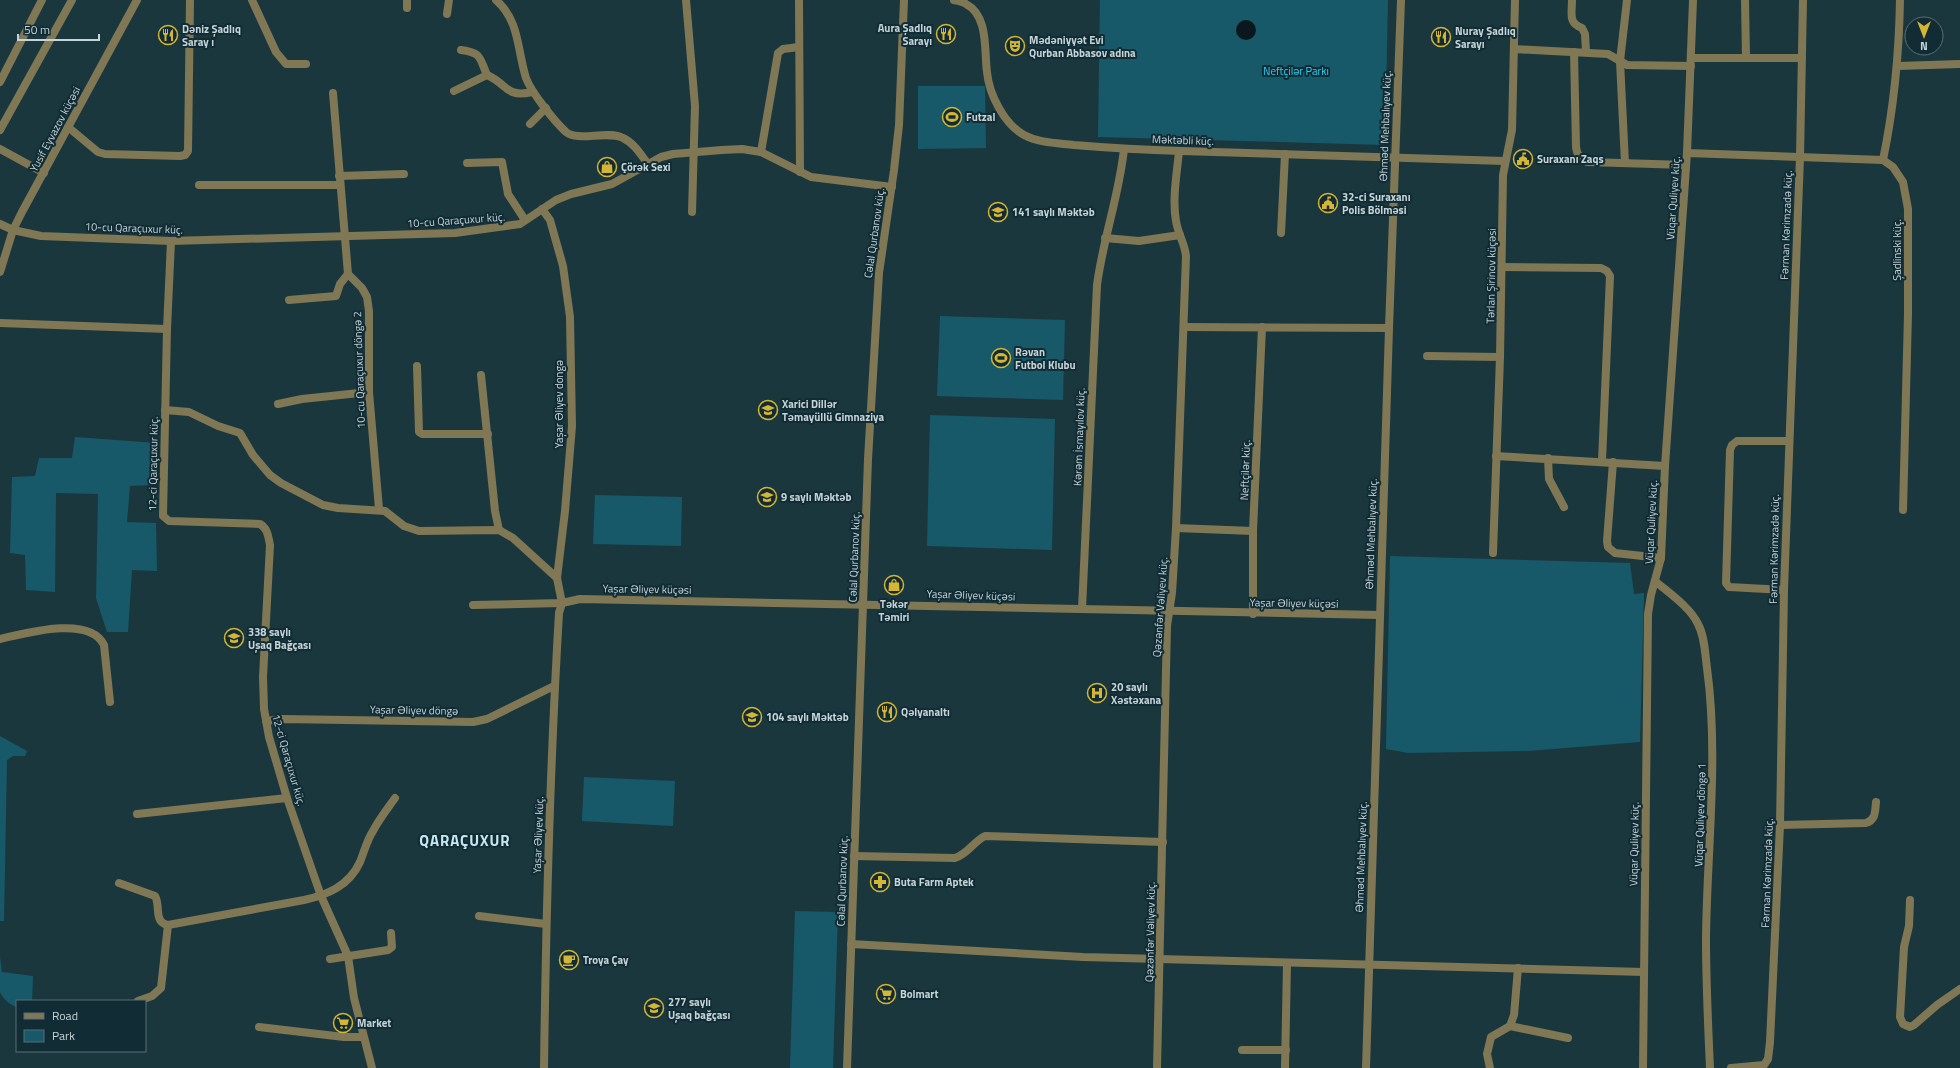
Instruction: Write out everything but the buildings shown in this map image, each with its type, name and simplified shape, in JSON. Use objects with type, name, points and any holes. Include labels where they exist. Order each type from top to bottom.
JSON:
[{"type":"street","points":[[0,82],[42,0]]},
{"type":"street","points":[[0,130],[72,0]]},
{"type":"street","name":"Yusif Eyvazov küçəsi","points":[[0,272],[13,230],[137,0]]},
{"type":"street","points":[[68,127],[80,135],[92,148],[105,154],[185,155],[188,151],[190,0]]},
{"type":"street","points":[[252,0],[276,52],[286,64],[306,64]]},
{"type":"street","points":[[447,14],[449,0]]},
{"type":"street","points":[[496,0],[503,6],[513,22],[526,77],[532,92],[567,132],[577,136],[601,134],[623,138],[632,144],[648,164]]},
{"type":"street","points":[[686,0],[695,106],[692,212]]},
{"type":"street","points":[[799,0],[800,172]]},
{"type":"street","name":"Cəlal Qurbanov küç.","points":[[847,1068],[868,458],[878,288],[899,125],[904,0]]},
{"type":"street","name":"Məktəbli küç.","points":[[954,0],[967,4],[975,12],[981,23],[987,74],[992,94],[1005,117],[1022,134],[1042,141],[1124,149],[1504,161]]},
{"type":"street","name":"Əhməd Mehbalıyev küç.","points":[[1366,1068],[1394,158],[1401,0]]},
{"type":"street","name":"Tərlan Şirinov küçəsi","points":[[1493,552],[1500,357],[1503,176],[1504,161],[1512,130],[1515,0]]},
{"type":"street","points":[[1572,0],[1572,22],[1575,26],[1582,28],[1585,34],[1586,52]]},
{"type":"street","points":[[1625,163],[1620,61],[1627,0]]},
{"type":"street","name":"Vüqar Quliyev küç.","points":[[1643,1068],[1648,614],[1661,558],[1665,466],[1687,153],[1693,0]]},
{"type":"street","points":[[1745,0],[1746,58]]},
{"type":"street","name":"Fərman Kərimzadə küç.","points":[[1731,1068],[1764,1065],[1769,1054],[1780,825],[1788,441],[1800,158],[1803,0]]},
{"type":"street","points":[[1687,153],[1884,160],[1893,115],[1898,66],[1900,0]]},
{"type":"street","points":[[761,152],[778,53],[783,49],[799,47]]},
{"type":"street","points":[[1514,49],[1608,54],[1627,64],[1637,66],[1746,58],[1802,58]]},
{"type":"street","points":[[461,50],[475,52],[479,55],[487,75],[497,79],[508,91],[514,93],[532,92]]},
{"type":"street","points":[[1574,52],[1577,155],[1586,162],[1686,165]]},
{"type":"street","points":[[1898,66],[1960,64]]},
{"type":"street","points":[[454,91],[487,75]]},
{"type":"street","points":[[289,300],[336,296],[348,274],[339,180],[333,93]]},
{"type":"street","points":[[530,124],[546,108]]},
{"type":"street","points":[[0,149],[44,174]]},
{"type":"street","name":"10-cu Qaraçuxur küç.","points":[[0,224],[13,230],[41,236],[171,241],[455,232],[512,226],[525,220],[556,200],[571,194],[612,184],[661,157],[693,152],[742,149],[761,152],[811,177],[892,187]]},
{"type":"street","name":"Kərəm İsmayılov küç.","points":[[1082,609],[1097,286],[1105,238],[1117,195],[1124,149]]},
{"type":"street","name":"Qəzənfər Vəliyev küç.","points":[[1157,1068],[1167,626],[1172,593],[1176,528],[1186,256],[1186,246],[1180,235],[1175,211],[1179,151]]},
{"type":"street","points":[[1281,232],[1285,154]]},
{"type":"street","name":"Şadlinski küç.","points":[[1884,160],[1893,167],[1903,182],[1908,209],[1908,314],[1903,510]]},
{"type":"street","points":[[467,163],[502,162],[508,194],[525,220]]},
{"type":"street","points":[[199,185],[339,180],[404,174]]},
{"type":"street","name":"Yaşar Əliyev dongə","points":[[542,209],[550,220],[563,266],[570,317],[572,426],[565,511],[557,578],[562,603]]},
{"type":"street","points":[[1105,238],[1139,241],[1180,235]]},
{"type":"street","name":"12-ci Qaraçuxur küç.","points":[[171,241],[167,329],[163,516],[169,521],[260,524],[265,527],[268,533],[270,552],[263,678],[266,721],[287,798],[321,896],[348,956],[354,998],[372,1068]]},
{"type":"street","points":[[1502,267],[1601,268],[1607,270],[1610,276],[1602,461]]},
{"type":"street","name":"10-cu Qaraçuxur döngə 2","points":[[348,274],[362,288],[367,297],[369,311],[369,392],[379,509]]},
{"type":"street","points":[[0,323],[167,329]]},
{"type":"street","points":[[1184,327],[1389,328]]},
{"type":"street","name":"Neftçilər küç.","points":[[1253,614],[1253,531],[1262,327]]},
{"type":"street","points":[[1427,356],[1500,357]]},
{"type":"street","points":[[417,366],[419,432],[422,434],[488,434]]},
{"type":"street","points":[[481,375],[498,530]]},
{"type":"street","points":[[278,404],[302,399],[369,392]]},
{"type":"street","points":[[165,410],[189,412],[218,426],[240,433],[253,455],[270,475],[281,483],[323,505],[338,508],[379,509],[385,511],[404,526],[419,531],[498,530],[513,538],[557,578]]},
{"type":"street","points":[[1784,590],[1729,587],[1726,583],[1730,450],[1732,445],[1737,441],[1788,441]]},
{"type":"street","points":[[1496,456],[1602,461],[1665,466]]},
{"type":"street","points":[[1548,458],[1549,479],[1564,507]]},
{"type":"street","points":[[1613,462],[1606,541],[1608,547],[1615,553],[1661,558]]},
{"type":"street","points":[[1176,528],[1253,531]]},
{"type":"street","name":"Vüqar Quliyev döngə 1","points":[[1655,581],[1693,615],[1698,624],[1702,636],[1708,678],[1712,745],[1706,937],[1710,1068]]},
{"type":"street","name":"Yaşar Əliyev küçəsi","points":[[473,605],[562,603],[580,599],[864,603],[1253,614],[1380,615]]},
{"type":"street","name":"Yaşar Əliyev küç.","points":[[544,1068],[546,924],[554,686],[559,613],[562,603]]},
{"type":"street","points":[[0,639],[59,628],[78,628],[93,633],[100,638],[104,645],[110,702]]},
{"type":"street","name":"Yaşar Əliyev döngə","points":[[266,721],[282,719],[473,722],[487,719],[554,686]]},
{"type":"street","points":[[137,814],[287,798]]},
{"type":"street","points":[[119,883],[155,896],[159,920],[162,924],[168,925],[321,896],[336,890],[348,879],[358,864],[372,831],[395,798]]},
{"type":"street","points":[[1780,825],[1871,822],[1874,818],[1876,802]]},
{"type":"street","points":[[854,856],[955,858],[963,856],[977,840],[985,836],[1163,842]]},
{"type":"street","points":[[1910,900],[1909,926],[1904,946],[1901,993],[1900,1017],[1903,1024],[1910,1027],[1914,1025],[1937,1005],[1960,989]]},
{"type":"street","points":[[479,916],[546,924]]},
{"type":"street","points":[[141,1000],[152,996],[161,988],[168,925]]},
{"type":"street","points":[[330,959],[388,950],[392,947],[391,933]]},
{"type":"street","points":[[851,944],[1160,959],[1644,972]]},
{"type":"street","points":[[1285,1068],[1287,962]]},
{"type":"street","points":[[1510,1026],[1516,1007],[1518,968]]},
{"type":"street","points":[[1490,1068],[1487,1054],[1491,1037],[1510,1026],[1568,1038]]},
{"type":"street","points":[[259,1027],[344,1037],[364,1036]]},
{"type":"street","points":[[1242,1050],[1286,1050]]},
{"type":"green space","name":"Neftçilər Parkı","points":[[1100,0],[1388,0],[1385,145],[1098,137]]},
{"type":"green space","name":"Futzal","points":[[918,86],[985,86],[986,148],[918,149]]},
{"type":"green space","name":"Rəvan Futbol Klubu","points":[[940,316],[1065,320],[1063,400],[937,396]]},
{"type":"green space","points":[[930,415],[1055,419],[1052,550],[927,546]]},
{"type":"green space","points":[[75,437],[156,443],[152,485],[130,486],[127,522],[156,523],[157,571],[132,570],[128,632],[107,632],[96,598],[98,494],[56,493],[55,592],[26,590],[25,555],[10,553],[12,477],[35,476],[39,458],[72,458]]},
{"type":"green space","points":[[595,495],[682,497],[681,546],[593,544]]},
{"type":"green space","points":[[1390,556],[1630,563],[1634,594],[1644,593],[1640,742],[1528,751],[1408,753],[1386,749]]},
{"type":"green space","points":[[0,736],[27,751],[25,756],[13,756],[7,760],[4,921],[0,921]]},
{"type":"green space","points":[[584,777],[675,781],[673,826],[582,821]]},
{"type":"green space","points":[[795,911],[838,912],[833,1068],[790,1068]]},
{"type":"green space","points":[[0,957],[2,972],[33,976],[32,1000],[16,1000],[16,1007],[9,1003],[0,992]]},
{"type":"shaded area","points":[[1246,20],[1253,23],[1256,30],[1253,37],[1246,40],[1239,37],[1236,30],[1239,23]]},
{"type":"place","name":"Aura Şadlıq Sarayı","points":[[946,34]]},
{"type":"place","name":"Dəniz Şadlıq Saray ı","points":[[168,35]]},
{"type":"place","name":"Nuray Şadlıq Sarayı","points":[[1441,37]]},
{"type":"place","name":"Mədəniyyət Evi Qurban Abbasov adına","points":[[1015,46]]},
{"type":"place","name":"Futzal","points":[[952,117]]},
{"type":"place","name":"Suraxanı Zaqs","points":[[1523,159]]},
{"type":"place","name":"Çörək Sexi","points":[[607,167]]},
{"type":"place","name":"32-ci Suraxanı Polis Bölməsi","points":[[1328,203]]},
{"type":"place","name":"141 saylı Məktəb","points":[[998,212]]},
{"type":"place","name":"Rəvan Futbol Klubu","points":[[1001,358]]},
{"type":"place","name":"Xarici Dillər Təmayüllü Gimnaziya","points":[[768,410]]},
{"type":"place","name":"9 saylı Məktəb","points":[[767,497]]},
{"type":"place","name":"Təkər Təmiri","points":[[894,585]]},
{"type":"place","name":"338 saylı Uşaq Bağçası","points":[[234,638]]},
{"type":"place","name":"20 saylı Xəstəxana","points":[[1097,693]]},
{"type":"place","name":"Qəlyanaltı","points":[[887,712]]},
{"type":"place","name":"104 saylı Məktəb","points":[[752,717]]},
{"type":"place","name":"Buta Farm Aptek","points":[[880,882]]},
{"type":"place","name":"Troya Çay","points":[[569,960]]},
{"type":"place","name":"Bolmart","points":[[886,994]]},
{"type":"place","name":"277 saylı Uşaq bağçası","points":[[654,1008]]},
{"type":"place","name":"Market","points":[[343,1023]]},
{"type":"district","name":"QARAÇUXUR","points":[[465,841]]}]
